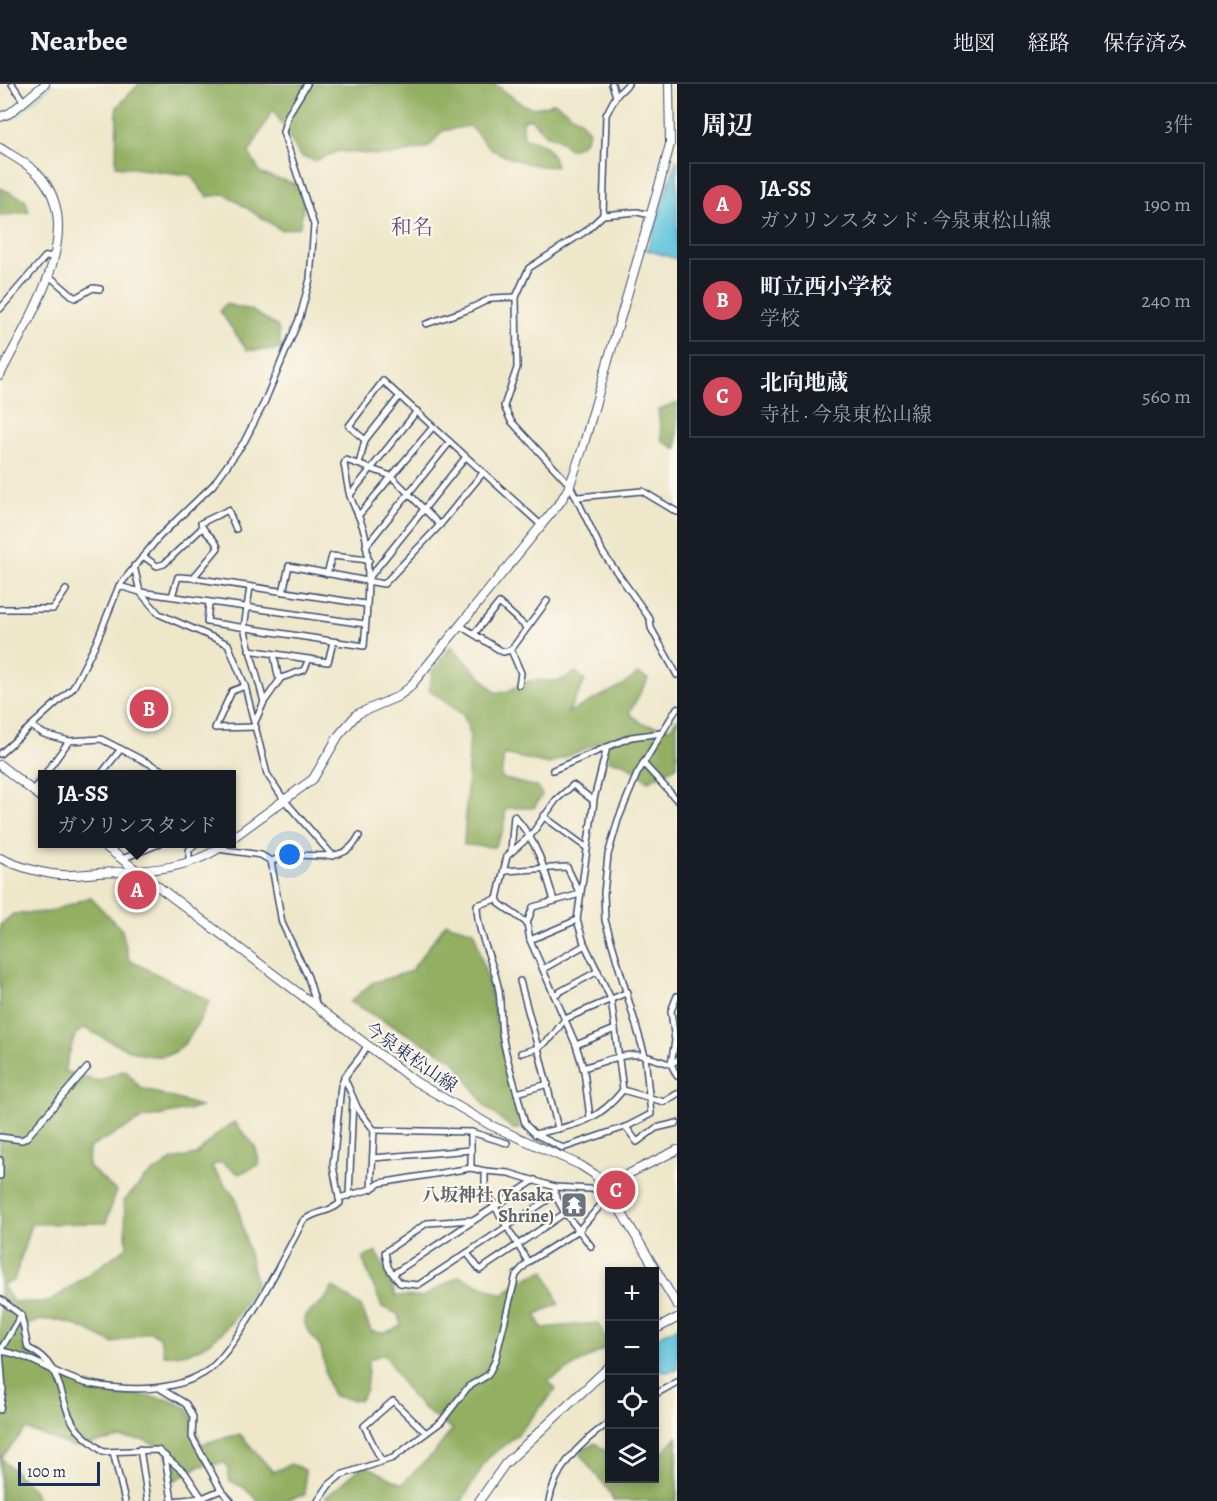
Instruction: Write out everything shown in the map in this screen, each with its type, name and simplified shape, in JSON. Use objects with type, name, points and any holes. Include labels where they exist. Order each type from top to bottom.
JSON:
[{"type":"street","points":[[12,84],[24,102]]},
{"type":"street","points":[[0,117],[10,113],[45,84]]},
{"type":"street","points":[[0,754],[73,688],[96,643],[119,586],[143,555],[213,485],[244,442],[283,362],[300,317],[310,279],[314,225],[311,209],[282,132],[288,115],[307,84]]},
{"type":"street","points":[[612,84],[616,96]]},
{"type":"street","points":[[603,215],[606,115],[616,96],[628,84]]},
{"type":"street","points":[[236,835],[313,779],[347,724],[357,714],[397,697],[410,688],[541,525],[570,485],[670,144],[669,84]]},
{"type":"street","points":[[0,148],[36,172],[52,195],[59,222],[59,242],[48,275],[0,375]]},
{"type":"street","points":[[651,215],[637,212],[603,215],[586,231],[529,268],[516,297],[517,368],[504,406],[511,421],[570,485],[578,497],[603,553],[650,619],[651,628],[677,675]]},
{"type":"street","points":[[0,309],[45,257],[55,255]]},
{"type":"street","points":[[48,275],[75,298],[93,288],[100,289]]},
{"type":"street","points":[[426,324],[467,310],[492,298],[516,297]]},
{"type":"street","points":[[365,440],[349,426],[383,381],[482,474],[541,525]]},
{"type":"street","points":[[359,464],[365,440],[400,396]]},
{"type":"street","points":[[350,495],[369,468],[417,411]]},
{"type":"street","points":[[359,515],[433,427]]},
{"type":"street","points":[[366,546],[450,442]]},
{"type":"street","points":[[367,581],[465,458]]},
{"type":"street","points":[[209,603],[207,622],[364,646],[369,560],[359,515],[350,495],[344,464],[351,460],[392,476],[440,525]]},
{"type":"street","points":[[283,592],[289,566],[384,584],[440,525],[482,474]]},
{"type":"street","points":[[578,497],[642,491],[677,512]]},
{"type":"street","points":[[193,578],[218,548],[216,541],[202,528],[201,523],[228,510],[236,529]]},
{"type":"street","points":[[143,555],[157,566],[164,564],[202,528]]},
{"type":"street","points":[[327,574],[332,556],[369,560]]},
{"type":"street","points":[[134,566],[140,592],[159,614],[228,644],[245,686],[267,774],[285,801],[333,856]]},
{"type":"street","points":[[172,596],[178,577],[365,604]]},
{"type":"street","points":[[119,586],[140,592],[209,603],[364,624]]},
{"type":"street","points":[[250,587],[244,628],[264,702]]},
{"type":"street","points":[[0,609],[53,609],[66,591]]},
{"type":"street","points":[[459,625],[503,652],[511,650],[547,601]]},
{"type":"street","points":[[474,634],[499,603],[526,627]]},
{"type":"street","points":[[249,650],[328,662],[333,642]]},
{"type":"street","points":[[511,650],[521,673],[519,685]]},
{"type":"street","points":[[274,655],[278,676],[281,678]]},
{"type":"street","points":[[256,724],[264,702],[281,678],[304,670],[309,659]]},
{"type":"street","points":[[245,686],[232,691],[215,728],[256,724]]},
{"type":"street","points":[[497,899],[477,905],[477,915],[499,991],[502,1034],[525,1124],[534,1134],[563,1148],[626,1126],[651,1114],[645,1056],[605,920],[604,893],[608,855],[618,820],[643,763],[677,708]]},
{"type":"street","points":[[31,726],[44,734],[69,741],[101,739],[162,770]]},
{"type":"street","points":[[553,770],[631,737],[662,733]]},
{"type":"street","points":[[48,770],[69,741]]},
{"type":"street","points":[[534,1134],[573,1127],[609,1108],[623,1090],[611,999],[585,945],[577,920],[593,803],[607,747]]},
{"type":"street","points":[[104,770],[121,749]]},
{"type":"street","points":[[643,763],[677,800]]},
{"type":"street","points":[[0,765],[38,795]]},
{"type":"street","points":[[33,791],[38,784]]},
{"type":"street","points":[[510,852],[531,835],[556,800],[573,785],[593,803]]},
{"type":"street","points":[[527,923],[500,904],[497,899],[510,852],[514,816],[531,835],[545,869],[554,901]]},
{"type":"street","points":[[543,816],[587,848]]},
{"type":"street","points":[[231,848],[261,855],[271,861],[292,855],[333,856],[348,851],[359,836]]},
{"type":"street","name":"今泉東松山線","points":[[109,848],[317,1009],[416,1082],[453,1106],[594,1174],[608,1190],[677,1305]]},
{"type":"street","points":[[122,858],[147,848]]},
{"type":"street","points":[[189,861],[191,848]]},
{"type":"street","points":[[0,858],[21,868],[55,875],[158,870],[189,861],[218,848]]},
{"type":"street","points":[[271,861],[282,923],[308,977],[317,1009]]},
{"type":"street","points":[[504,871],[567,867],[580,894]]},
{"type":"street","points":[[580,894],[533,907],[527,923],[530,940],[576,1045],[583,1068],[590,1118]]},
{"type":"street","points":[[530,940],[577,920]]},
{"type":"street","points":[[543,969],[585,945]]},
{"type":"street","points":[[554,995],[598,971]]},
{"type":"street","points":[[520,981],[558,1129]]},
{"type":"street","points":[[521,1053],[538,1048],[551,1038],[566,1019],[628,992]]},
{"type":"street","points":[[677,996],[675,1041],[671,1064],[677,1076]]},
{"type":"street","points":[[576,1045],[615,1029]]},
{"type":"street","points":[[0,1351],[18,1353],[86,1383],[114,1388],[161,1388],[206,1373],[218,1361],[254,1309],[303,1221],[314,1212],[337,1206],[339,1198],[333,1166],[337,1110],[344,1077],[363,1056],[367,1045]]},
{"type":"street","points":[[583,1068],[618,1059],[645,1056],[671,1064],[677,1060]]},
{"type":"street","points":[[0,1137],[22,1140],[27,1137],[87,1068]]},
{"type":"street","points":[[344,1077],[358,1109],[374,1130],[371,1189]]},
{"type":"street","points":[[516,1092],[548,1084]]},
{"type":"street","points":[[623,1090],[663,1102],[677,1094]]},
{"type":"street","points":[[349,1196],[353,1096]]},
{"type":"street","points":[[626,1126],[637,1142],[656,1128],[677,1123]]},
{"type":"street","points":[[374,1130],[471,1132],[507,1143]]},
{"type":"street","points":[[471,1132],[471,1168]]},
{"type":"street","points":[[563,1148],[564,1158]]},
{"type":"street","points":[[373,1158],[471,1150]]},
{"type":"street","points":[[318,1501],[329,1485],[341,1475],[381,1460],[393,1458],[441,1422],[468,1387],[492,1370],[512,1283],[528,1262],[579,1230],[600,1206],[614,1181],[677,1150]]},
{"type":"street","points":[[0,1160],[0,1176]]},
{"type":"street","points":[[339,1198],[371,1189],[380,1183],[471,1168],[509,1173],[555,1187],[579,1186],[608,1190]]},
{"type":"street","points":[[484,1171],[485,1190],[528,1262]]},
{"type":"street","points":[[393,1274],[535,1180]]},
{"type":"street","points":[[555,1187],[555,1195],[565,1213],[591,1246]]},
{"type":"street","points":[[473,1220],[427,1223],[410,1234],[383,1254],[393,1274],[400,1283],[418,1285],[555,1195]]},
{"type":"street","points":[[467,1253],[480,1270],[565,1213]]},
{"type":"street","points":[[0,1299],[21,1315],[28,1348],[40,1353],[61,1384],[66,1406],[77,1429],[103,1452],[158,1450],[186,1474],[203,1500]]},
{"type":"street","points":[[0,1410],[3,1390],[0,1351],[21,1315]]},
{"type":"street","points":[[659,1327],[677,1318]]},
{"type":"street","points":[[479,1501],[505,1464],[605,1370]]},
{"type":"street","points":[[659,1392],[677,1382]]},
{"type":"street","points":[[161,1388],[186,1404],[193,1417],[192,1437],[221,1490],[231,1501]]},
{"type":"street","points":[[381,1460],[364,1426],[393,1401],[426,1433]]},
{"type":"street","points":[[549,1501],[567,1461],[605,1425]]},
{"type":"street","points":[[140,1449],[148,1501]]},
{"type":"street","points":[[113,1452],[125,1501]]},
{"type":"street","points":[[165,1456],[172,1501],[203,1500],[221,1490]]},
{"type":"green space","points":[[139,84],[494,84],[529,107],[544,106],[554,102],[581,121],[589,131],[582,143],[569,149],[558,139],[546,135],[530,118],[522,121],[524,138],[545,146],[552,154],[556,166],[531,164],[502,155],[488,146],[469,126],[442,131],[429,147],[387,156],[338,151],[315,161],[300,156],[273,109],[249,153],[261,174],[296,184],[304,201],[300,227],[281,230],[225,194],[207,197],[190,175],[116,166],[117,107]]},
{"type":"green space","points":[[0,188],[25,199],[29,212],[0,216]]},
{"type":"green space","points":[[225,304],[251,310],[278,327],[281,350],[247,350],[220,311]]},
{"type":"green space","points":[[677,403],[677,449],[662,441],[658,410]]},
{"type":"green space","points":[[451,646],[495,692],[511,690],[530,681],[562,680],[576,672],[585,681],[568,713],[623,685],[638,674],[648,679],[629,713],[643,724],[670,728],[677,719],[677,766],[649,781],[624,763],[610,761],[604,741],[549,764],[504,754],[501,778],[537,787],[542,795],[534,808],[506,808],[503,831],[494,847],[464,845],[470,733],[463,715],[429,690],[433,670]]},
{"type":"green space","points":[[90,897],[122,930],[129,960],[210,1001],[191,1035],[176,1051],[154,1056],[142,1054],[117,1045],[84,1028],[75,1035],[64,1071],[98,1081],[125,1070],[141,1088],[202,1107],[142,1119],[89,1148],[88,1166],[116,1191],[106,1223],[31,1224],[14,1281],[2,1284],[13,1302],[49,1302],[127,1247],[124,1201],[145,1178],[172,1160],[196,1155],[218,1133],[234,1122],[255,1146],[260,1164],[239,1174],[221,1162],[211,1166],[236,1199],[256,1283],[231,1323],[208,1343],[195,1350],[164,1355],[160,1338],[150,1331],[113,1343],[67,1322],[44,1320],[21,1329],[24,1350],[44,1359],[52,1376],[121,1393],[167,1399],[188,1408],[201,1444],[240,1434],[273,1472],[291,1464],[305,1470],[305,1495],[283,1501],[258,1501],[243,1487],[230,1481],[226,1463],[199,1466],[174,1481],[165,1448],[144,1440],[121,1438],[74,1447],[26,1429],[1,1458],[33,1489],[37,1501],[0,1501],[0,925],[13,914],[49,912]]},
{"type":"green space","points":[[446,923],[474,931],[491,994],[520,1129],[513,1129],[486,1107],[454,1060],[350,1002],[372,983],[411,971]]},
{"type":"green space","points":[[377,1252],[396,1296],[423,1297],[459,1276],[503,1295],[521,1280],[545,1271],[559,1304],[536,1314],[542,1328],[598,1323],[605,1338],[605,1348],[548,1381],[556,1389],[518,1434],[487,1459],[462,1501],[329,1501],[326,1497],[364,1465],[402,1484],[434,1453],[453,1429],[420,1406],[399,1379],[385,1354],[369,1359],[366,1390],[359,1401],[334,1396],[331,1391],[321,1350],[308,1331],[304,1317],[325,1299],[333,1287],[361,1307],[371,1331],[384,1333],[401,1326],[398,1314],[382,1307],[362,1258]]},
{"type":"green space","points":[[677,1437],[677,1501],[613,1501],[607,1488],[580,1452],[595,1443],[605,1451],[605,1483],[659,1483],[659,1456]]},
{"type":"water","points":[[677,159],[677,259],[647,250]]},
{"type":"water","points":[[677,1327],[677,1370],[659,1371],[659,1336]]},
{"type":"waterway","points":[[0,123],[18,115],[51,84]]},
{"type":"place","name":"町立西小学校","points":[[149,709]]},
{"type":"place","name":"JA-SS","points":[[137,890]]},
{"type":"place","name":"北向地蔵","points":[[616,1190]]},
{"type":"place","name":"八坂神社 (Yasaka Shrine)","points":[[574,1205]]},
{"type":"district","name":"和名","points":[[412,227]]}]
